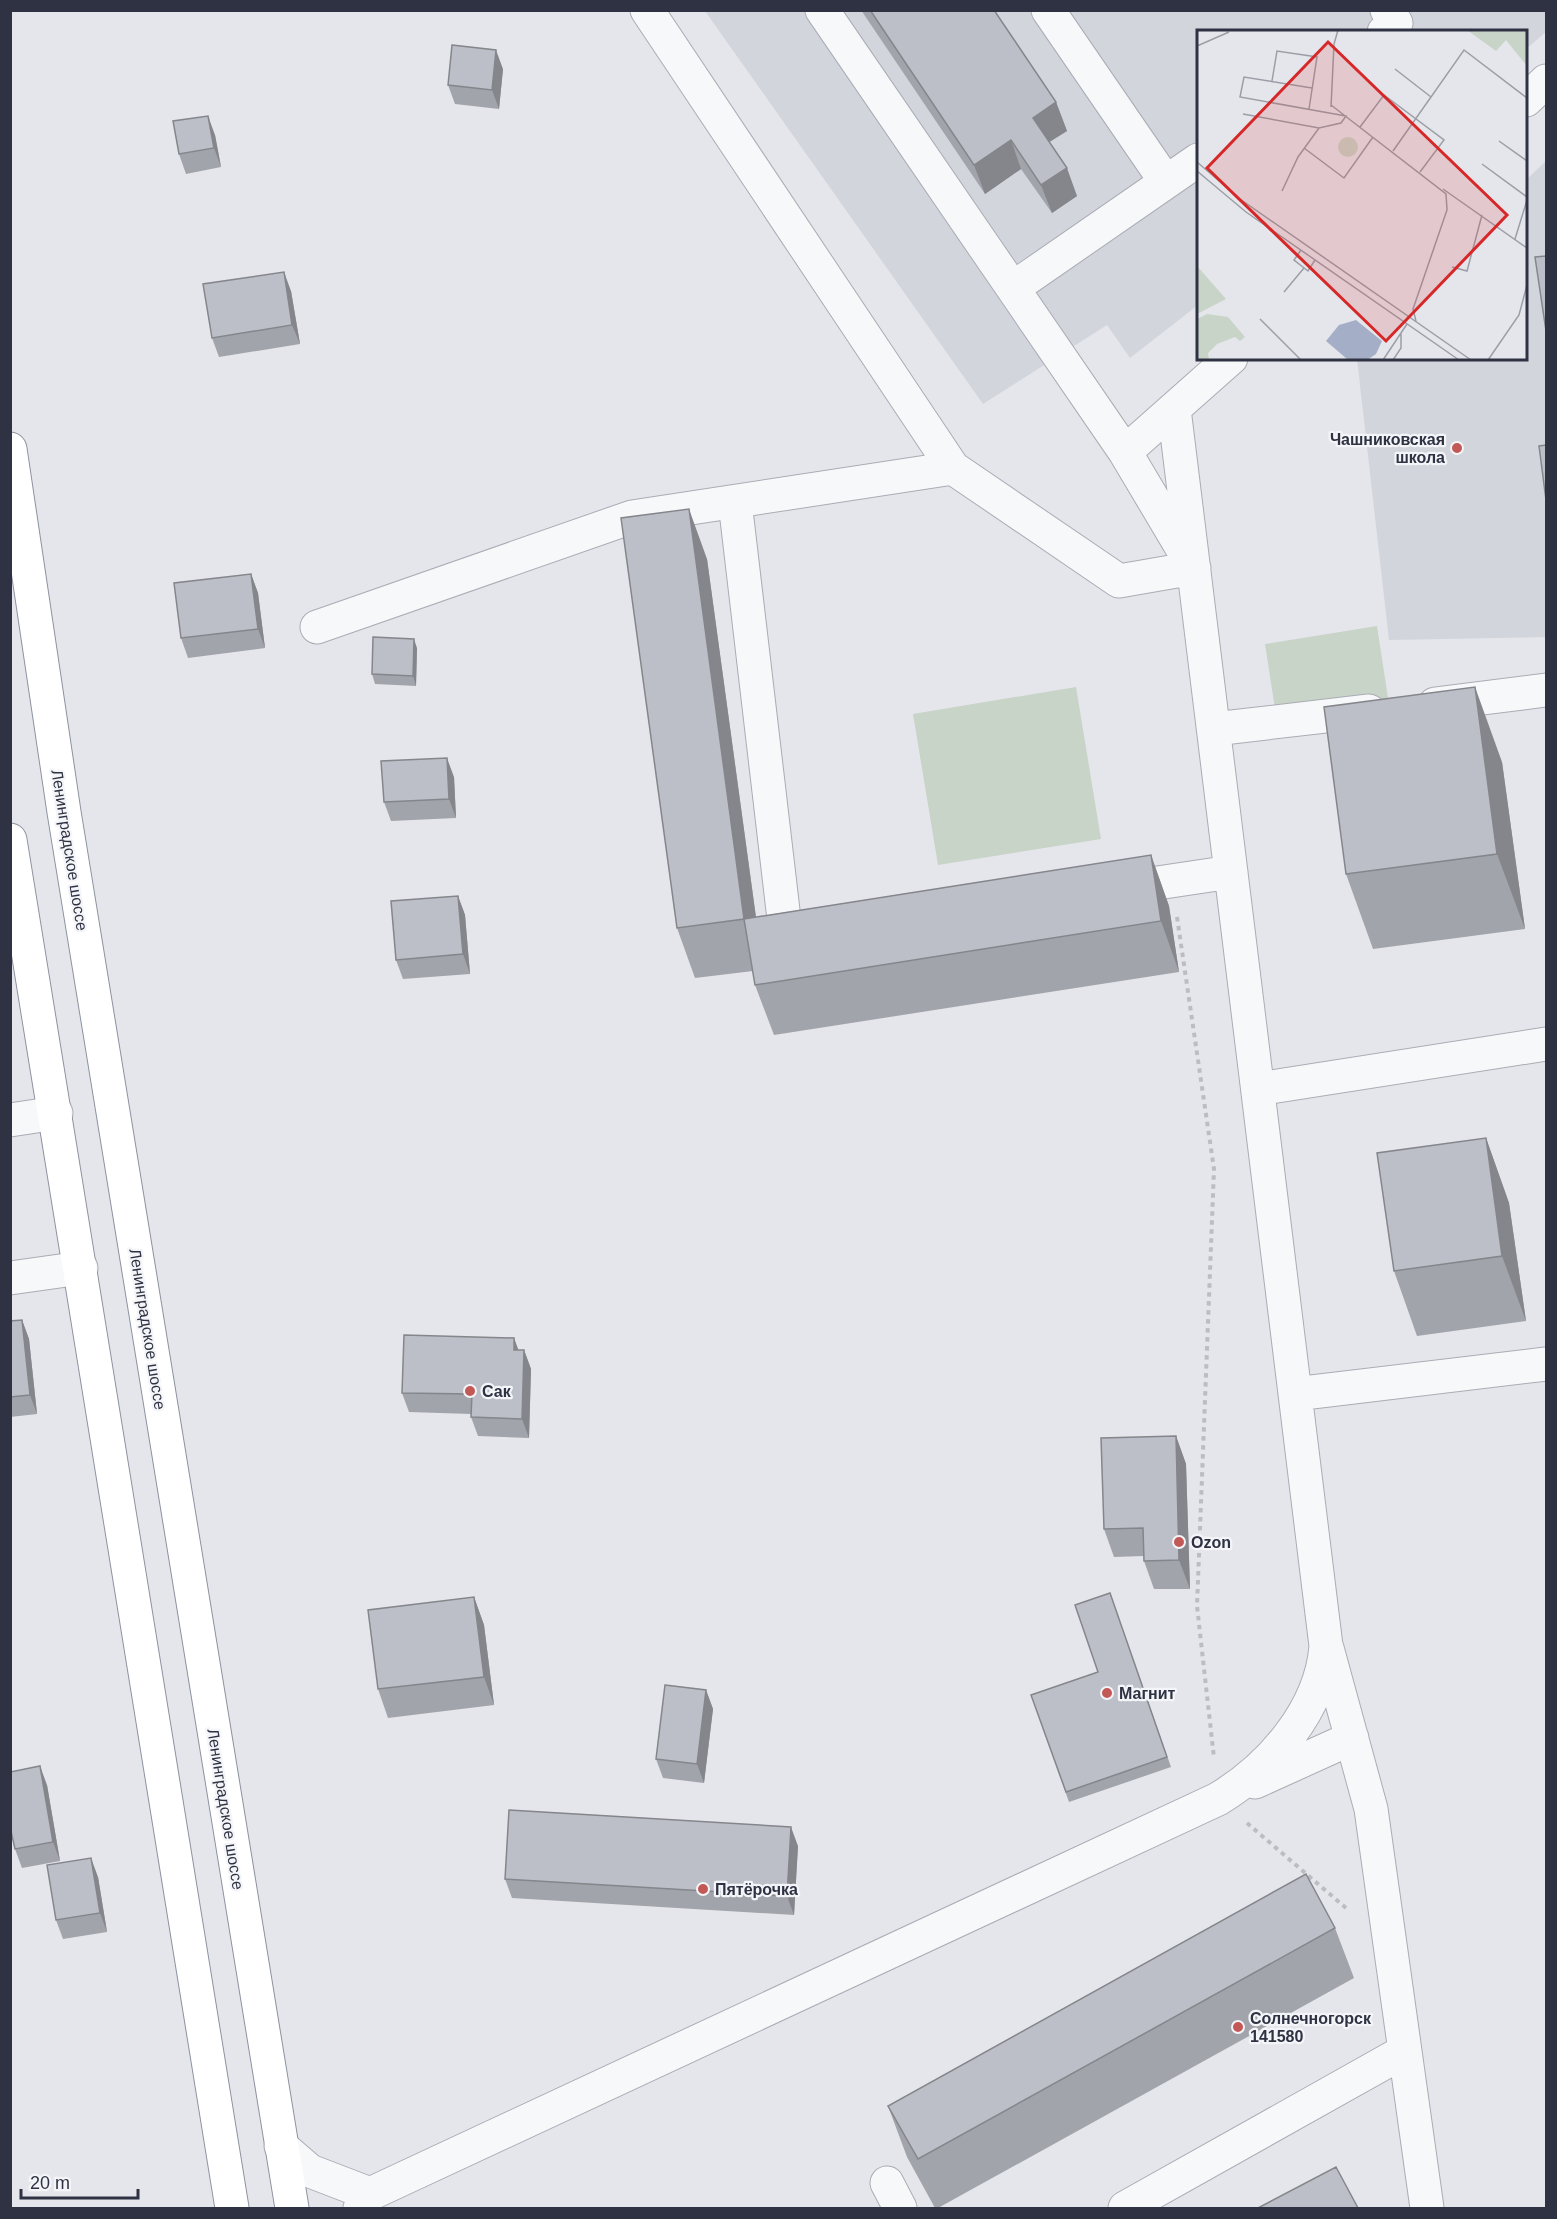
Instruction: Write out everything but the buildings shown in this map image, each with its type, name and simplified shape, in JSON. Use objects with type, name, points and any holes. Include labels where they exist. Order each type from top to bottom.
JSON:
[{"type":"highway","name":"Ленинградское шоссе","points":[[10,449],[64,812],[292,2208]]},
{"type":"highway","points":[[10,840],[232,2208]]},
{"type":"street","points":[[647,10],[954,468],[1119,581],[1194,568]]},
{"type":"street","points":[[822,10],[1125,452],[1194,568]]},
{"type":"street","points":[[1048,10],[1166,182]]},
{"type":"street","points":[[1387,10],[1396,23],[1387,30]]},
{"type":"street","points":[[1527,98],[1546,81]]},
{"type":"street","points":[[1013,288],[1197,161]]},
{"type":"street","points":[[1125,452],[1229,360]]},
{"type":"street","points":[[1173,409],[1326,1646],[1371,1809],[1427,2208]]},
{"type":"street","points":[[317,627],[632,518],[954,468]]},
{"type":"street","points":[[735,502],[786,936],[833,930]]},
{"type":"street","points":[[1214,729],[1546,690]]},
{"type":"street","points":[[1090,892],[1231,872]]},
{"type":"street","points":[[1258,1089],[1546,1044]]},
{"type":"street","points":[[10,1120],[56,1113]]},
{"type":"street","points":[[10,1278],[81,1268]]},
{"type":"street","points":[[1295,1395],[1546,1364]]},
{"type":"street","points":[[1218,1799],[1262,1767],[1288,1737],[1319,1679],[1326,1646]]},
{"type":"street","points":[[281,2146],[310,2171],[365,2201],[1352,1738]]},
{"type":"street","points":[[1125,2208],[1405,2051]]},
{"type":"path","points":[[1172,881],[1214,1169],[1197,1606],[1218,1799],[1351,1912]]},
{"type":"shaded area","points":[[1546,10],[1546,32],[1527,48],[1527,30],[1197,30],[1197,306],[1130,358],[1107,325],[983,404],[705,11]]},
{"type":"shaded area","name":"Чашниковская школа","points":[[1546,161],[1546,637],[1389,640],[1357,360],[1527,360],[1527,179]]},
{"type":"green space","points":[[1377,626],[1388,698],[1276,715],[1265,644]]},
{"type":"green space","points":[[1076,687],[1101,839],[938,865],[913,714]]},
{"type":"place","name":"Чашниковская школа","points":[[1457,448]]},
{"type":"place","name":"Сак","points":[[470,1391]]},
{"type":"place","name":"Ozon","points":[[1179,1542]]},
{"type":"place","name":"Магнит","points":[[1107,1693]]},
{"type":"place","name":"Пятёрочка","points":[[703,1889]]},
{"type":"place","name":"Солнечногорск 141580","points":[[1238,2027]]}]
